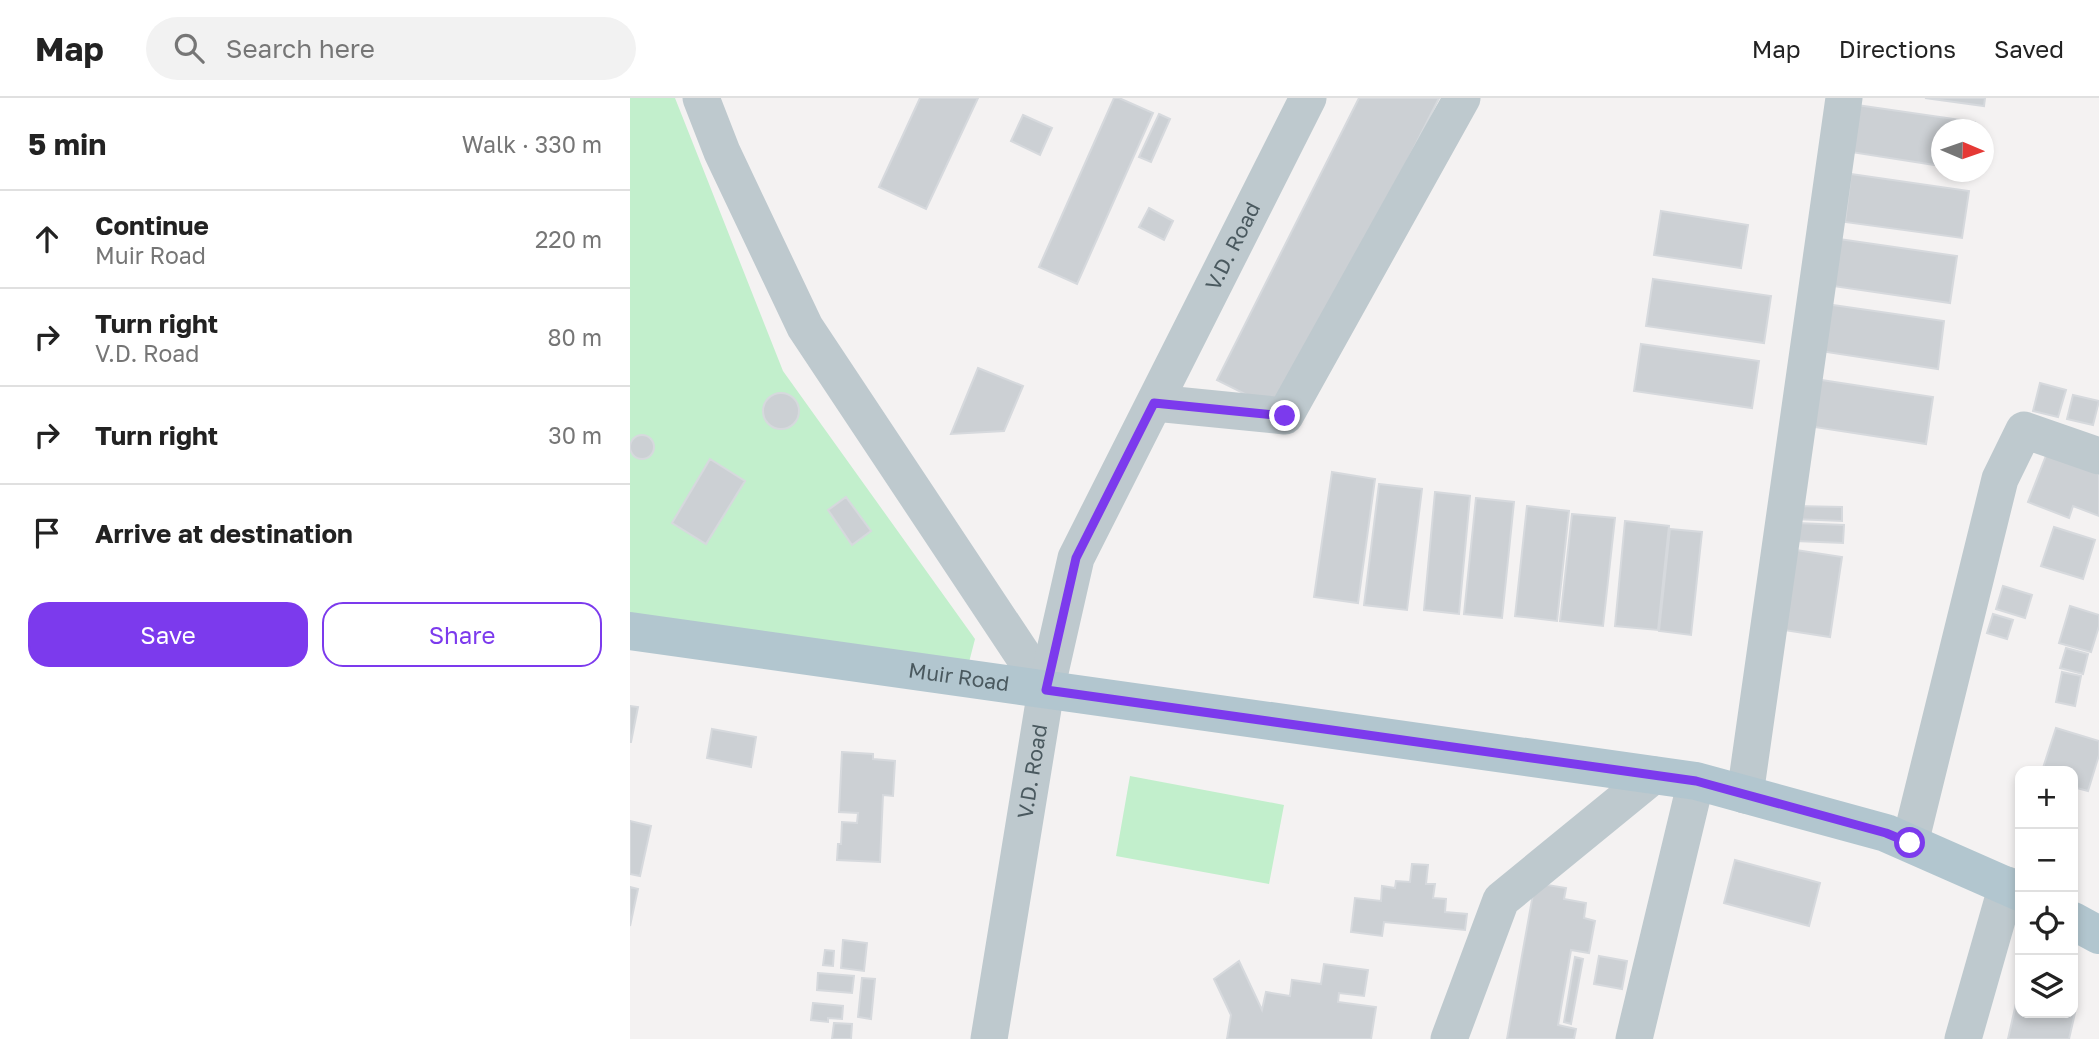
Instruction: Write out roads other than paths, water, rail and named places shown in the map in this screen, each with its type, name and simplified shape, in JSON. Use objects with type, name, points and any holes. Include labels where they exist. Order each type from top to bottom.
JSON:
[{"type":"main road","name":"Muir Road","points":[[630,631],[1696,781],[1886,833],[2014,889]]},
{"type":"main road","points":[[2078,924],[2099,935]]},
{"type":"street","points":[[701,98],[722,152],[805,327],[1046,690]]},
{"type":"street","name":"V.D. Road","points":[[989,1039],[1046,690],[1076,558],[1308,98]]},
{"type":"street","points":[[1154,403],[1285,416],[1462,98]]},
{"type":"street","points":[[1745,795],[1844,98]]},
{"type":"street","points":[[1910,843],[2000,479],[2024,430],[2099,456]]},
{"type":"street","points":[[1449,1039],[1501,900],[1654,775]]},
{"type":"street","points":[[1634,1039],[1696,781]]},
{"type":"street","points":[[1963,1039],[2014,889]]}]
